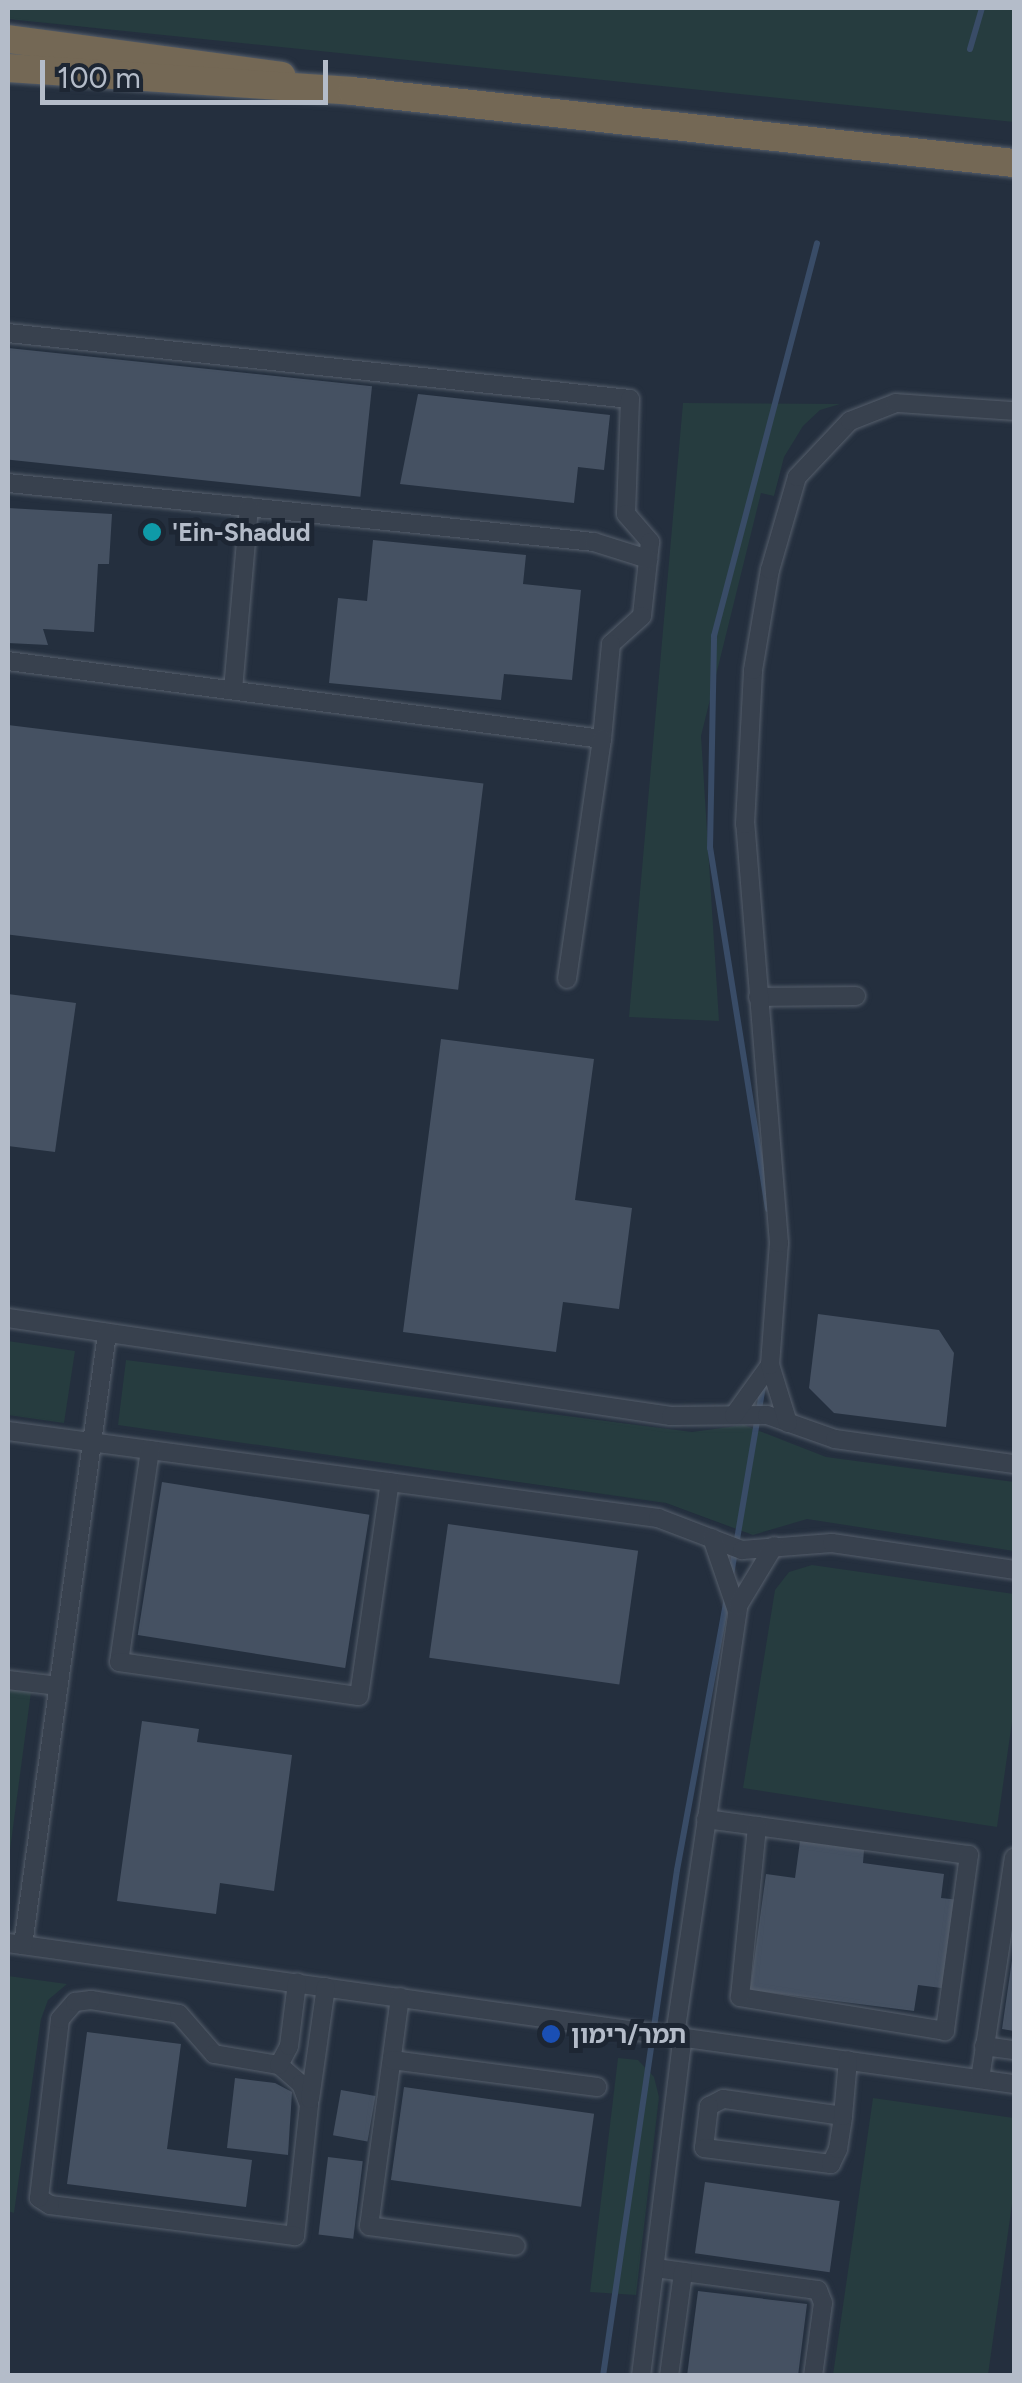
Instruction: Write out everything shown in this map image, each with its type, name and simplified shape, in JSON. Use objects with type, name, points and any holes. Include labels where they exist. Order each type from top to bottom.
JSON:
[{"type":"highway","points":[[8,39],[214,62],[352,90]]},
{"type":"highway","points":[[8,68],[352,90],[1014,164]]},
{"type":"street","points":[[8,333],[630,399],[626,514],[650,542],[642,616],[611,644],[602,738],[568,979]]},
{"type":"street","points":[[788,1423],[770,1365],[780,1242],[745,824],[749,710],[760,617],[797,477],[828,438],[873,409],[919,402],[1014,410]]},
{"type":"street","points":[[8,483],[594,542],[648,559]]},
{"type":"street","points":[[232,690],[249,507]]},
{"type":"street","points":[[8,660],[602,738]]},
{"type":"street","points":[[758,997],[856,996]]},
{"type":"street","points":[[8,1318],[671,1416],[734,1415],[788,1423],[835,1440],[1014,1464]]},
{"type":"street","points":[[106,1333],[59,1686],[15,1944],[1014,2084]]},
{"type":"street","points":[[734,1415],[770,1365]]},
{"type":"street","points":[[8,1430],[658,1518],[742,1550],[832,1543],[1014,1570]]},
{"type":"street","points":[[150,1450],[119,1662],[359,1696],[390,1482]]},
{"type":"street","points":[[712,1538],[737,1612]]},
{"type":"street","points":[[641,2376],[706,1819],[737,1612],[747,1583],[774,1546]]},
{"type":"street","points":[[8,1680],[59,1686]]},
{"type":"street","points":[[706,1819],[969,1855],[945,2031],[740,1998],[756,1826]]},
{"type":"street","points":[[980,2079],[1014,1858]]},
{"type":"street","points":[[280,2065],[290,2046],[297,1983]]},
{"type":"street","points":[[310,2105],[301,2084],[280,2065],[214,2054],[189,2023],[166,2010],[76,2002],[57,2031],[40,2198],[50,2205],[295,2236],[326,1986]]},
{"type":"street","points":[[400,1997],[369,2226],[516,2246]]},
{"type":"street","points":[[984,2046],[1014,2050]]},
{"type":"street","points":[[392,2060],[597,2087]]},
{"type":"street","points":[[842,2116],[723,2099],[710,2106],[704,2148],[831,2164],[842,2116],[848,2060]]},
{"type":"street","points":[[654,2268],[818,2290],[823,2303],[813,2376]]},
{"type":"street","points":[[669,2376],[683,2272]]},
{"type":"green space","points":[[8,8],[1014,8],[1014,122],[8,19]]},
{"type":"green space","points":[[683,403],[840,404],[820,410],[803,426],[784,457],[774,496],[761,493],[701,736],[719,1021],[629,1017]]},
{"type":"green space","points":[[8,1341],[75,1351],[64,1423],[8,1415]]},
{"type":"green space","points":[[126,1360],[692,1432],[744,1425],[826,1457],[1014,1482],[1014,1551],[807,1519],[753,1535],[666,1503],[118,1425]]},
{"type":"green space","points":[[812,1565],[1014,1594],[1014,1708],[997,1827],[743,1788],[775,1590],[789,1572]]},
{"type":"green space","points":[[8,1689],[31,1692],[8,1865]]},
{"type":"green space","points":[[8,1976],[67,1984],[48,2000],[41,2019],[14,2213],[8,2211]]},
{"type":"green space","points":[[618,2058],[638,2060],[654,2077],[659,2097],[636,2295],[590,2292]]},
{"type":"green space","points":[[873,2098],[1014,2118],[1014,2190],[988,2375],[833,2375]]},
{"type":"building","points":[[8,348],[372,386],[360,497],[8,460]]},
{"type":"building","points":[[418,394],[610,415],[604,470],[578,467],[574,503],[400,484]]},
{"type":"building","points":[[8,508],[112,514],[109,564],[98,564],[94,632],[43,629],[48,645],[8,643]]},
{"type":"building","points":[[373,540],[526,555],[523,584],[581,590],[572,680],[504,674],[501,700],[329,683],[338,598],[367,601]]},
{"type":"building","points":[[8,725],[483,783],[458,990],[8,935]]},
{"type":"building","points":[[8,994],[76,1003],[55,1152],[8,1146]]},
{"type":"building","points":[[441,1039],[594,1059],[575,1200],[632,1208],[619,1309],[563,1302],[556,1352],[403,1332]]},
{"type":"building","points":[[818,1314],[939,1330],[954,1353],[946,1427],[834,1413],[809,1388]]},
{"type":"building","points":[[162,1482],[369,1515],[345,1668],[138,1635]]},
{"type":"building","points":[[448,1524],[638,1551],[619,1684],[429,1658]]},
{"type":"building","points":[[142,1721],[199,1729],[197,1742],[292,1755],[274,1891],[220,1883],[216,1914],[117,1901]]},
{"type":"building","points":[[800,1841],[864,1850],[863,1863],[944,1874],[941,1898],[960,1900],[949,1989],[918,1985],[914,2011],[750,1990],[766,1874],[795,1878]]},
{"type":"building","points":[[1014,1960],[1014,2031],[1002,2029]]},
{"type":"building","points":[[87,2032],[181,2044],[167,2149],[252,2160],[246,2207],[67,2184]]},
{"type":"building","points":[[235,2078],[275,2083],[292,2092],[288,2155],[227,2148]]},
{"type":"building","points":[[404,2087],[594,2114],[581,2207],[391,2180]]},
{"type":"building","points":[[341,2090],[375,2096],[367,2141],[333,2135]]},
{"type":"building","points":[[328,2157],[363,2161],[353,2239],[318,2234]]},
{"type":"building","points":[[705,2182],[840,2201],[830,2272],[695,2253]]},
{"type":"building","points":[[698,2291],[807,2304],[798,2376],[687,2376]]},
{"type":"waterway","points":[[970,49],[982,8]]},
{"type":"waterway","points":[[768,1209],[710,848],[714,636],[817,243]]},
{"type":"waterway","points":[[731,1575],[763,1386]]},
{"type":"waterway","points":[[603,2376],[677,1870],[727,1598]]},
{"type":"place","name":"'Ein-Shadud","points":[[152,532]]},
{"type":"place","name":"תמר/רימון","points":[[551,2034]]}]
